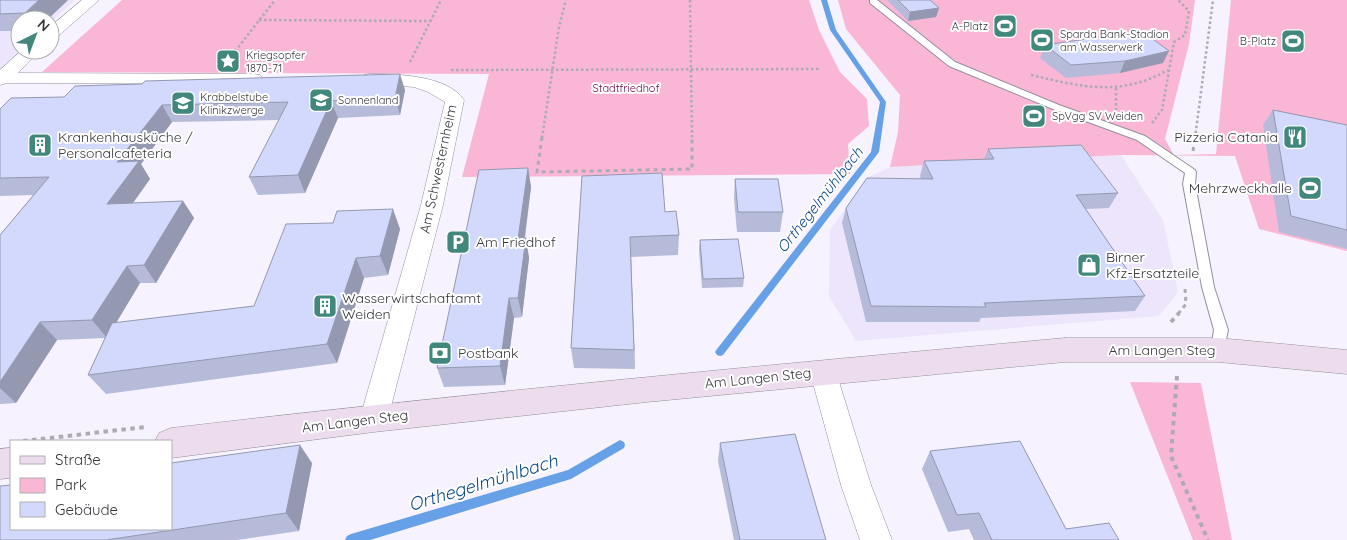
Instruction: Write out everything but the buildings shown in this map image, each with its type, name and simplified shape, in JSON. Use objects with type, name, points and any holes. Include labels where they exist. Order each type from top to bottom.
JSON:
[{"type":"street","points":[[60,26],[91,0]]},
{"type":"street","points":[[1,79],[21,60]]},
{"type":"street","points":[[1,79],[266,79]]},
{"type":"street","name":"Am Schwesternheim","points":[[354,79],[402,79],[438,88],[455,100],[432,205],[374,418]]},
{"type":"street","name":"Am Langen Steg","points":[[172,443],[374,418],[823,372],[1065,350],[1218,350],[1347,362]]},
{"type":"street","points":[[823,372],[856,485],[876,540]]},
{"type":"lane","points":[[873,1],[952,64],[1056,107],[1142,138],[1191,172],[1189,184],[1200,245],[1208,286],[1221,330],[1218,350]]},
{"type":"path","points":[[228,60],[275,0]]},
{"type":"path","points":[[410,62],[441,0]]},
{"type":"path","points":[[566,0],[537,172],[692,169],[690,0]]},
{"type":"path","points":[[1142,138],[1162,110],[1174,42],[1185,35],[1189,11],[1178,0]]},
{"type":"path","points":[[1191,172],[1213,0]]},
{"type":"path","points":[[259,20],[430,22]]},
{"type":"path","points":[[445,70],[822,69]]},
{"type":"path","points":[[1022,74],[1080,86],[1116,88],[1153,81],[1168,70]]},
{"type":"path","points":[[1177,373],[1171,456],[1208,540]]},
{"type":"shaded area","points":[[0,0],[75,0],[60,14],[60,10],[10,10],[10,59],[0,68]]},
{"type":"shaded area","points":[[1121,155],[1163,220],[1178,292],[1159,316],[856,341],[829,296],[830,230],[867,178],[890,167]]},
{"type":"green space","name":"Stadtfriedhof","points":[[122,0],[809,0],[819,30],[840,72],[867,99],[869,126],[848,144],[850,174],[462,177],[489,74],[42,72],[55,60],[60,60],[60,56]]},
{"type":"green space","name":"SpVgg SV Weiden","points":[[838,0],[1195,0],[1189,44],[1165,139],[1174,155],[1216,154],[1231,0],[1347,0],[1347,251],[1259,229],[1235,156],[1121,155],[890,167],[898,132],[900,95],[846,29]]},
{"type":"green space","points":[[1130,382],[1201,383],[1232,540],[1193,540]]},
{"type":"waterway","name":"Orthegelmühlbach","points":[[720,352],[875,152],[883,102],[833,30],[824,0]]},
{"type":"waterway","name":"Orthegelmühlbach","points":[[351,540],[571,474],[620,445]]},
{"type":"place","name":"A-Platz","points":[[1005,26]]},
{"type":"place","name":"Sparda Bank-Stadion am Wasserwerk","points":[[1042,40]]},
{"type":"place","name":"B-Platz","points":[[1293,41]]},
{"type":"place","name":"Kriegsopfer 1870-71","points":[[228,61]]},
{"type":"place","name":"Sonnenland","points":[[321,100]]},
{"type":"place","name":"Krabbelstube Klinikzwerge","points":[[183,103]]},
{"type":"place","name":"SpVgg SV Weiden","points":[[1034,116]]},
{"type":"place","name":"Pizzeria Catania","points":[[1295,137]]},
{"type":"place","name":"Krankenhausküche / Personalcafeteria","points":[[40,145]]},
{"type":"place","name":"Mehrzweckhalle","points":[[1310,188]]},
{"type":"place","name":"Am Friedhof","points":[[458,242]]},
{"type":"place","name":"Birner Kfz-Ersatzteile","points":[[1089,265]]},
{"type":"place","name":"Wasserwirtschaftamt Weiden","points":[[325,306]]},
{"type":"place","name":"Postbank","points":[[440,353]]}]
